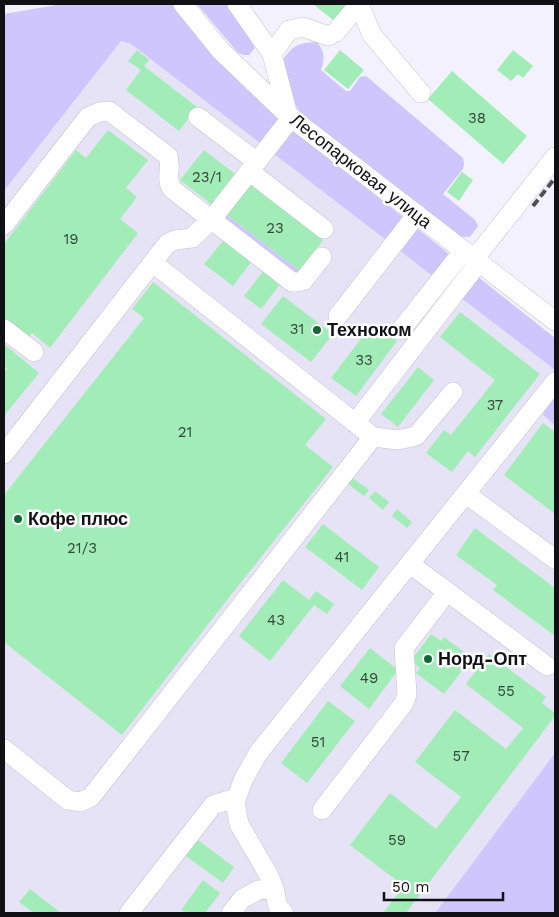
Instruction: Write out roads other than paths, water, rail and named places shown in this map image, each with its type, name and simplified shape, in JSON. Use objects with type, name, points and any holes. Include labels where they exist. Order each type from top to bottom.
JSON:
[{"type":"street","name":"Лесопарковая улица","points":[[183,4],[221,51],[290,117],[555,321]]},
{"type":"street","points":[[4,454],[170,242],[192,238],[212,219],[290,117],[272,54],[237,4]]},
{"type":"street","points":[[272,54],[289,30],[303,27],[328,36],[336,32],[359,4],[372,35],[421,93]]},
{"type":"street","points":[[4,225],[88,117],[104,111],[111,113],[168,156],[170,166],[168,180],[170,187],[294,282],[303,281],[322,257]]},
{"type":"street","points":[[198,117],[324,229]]},
{"type":"street","points":[[355,423],[473,257],[555,157]]},
{"type":"street","points":[[338,316],[417,214]]},
{"type":"street","points":[[401,330],[473,257]]},
{"type":"street","points":[[153,263],[373,437],[398,440],[416,436],[453,392]]},
{"type":"street","points":[[4,329],[34,352]]},
{"type":"street","points":[[284,913],[278,907],[274,888],[268,874],[239,824],[235,802],[244,778],[259,752],[555,382]]},
{"type":"street","points":[[4,750],[68,800],[80,802],[91,797],[373,437]]},
{"type":"street","points":[[466,494],[555,559]]},
{"type":"street","points":[[410,564],[547,666]]},
{"type":"street","points":[[322,810],[404,703],[407,694],[404,648],[447,592]]},
{"type":"street","points":[[129,913],[213,805],[230,800],[235,802]]},
{"type":"street","points":[[230,913],[242,899],[258,890],[274,888]]},
{"type":"railway","points":[[533,206],[555,178]]},
{"type":"place","name":"Техноком","points":[[317,330]]},
{"type":"place","name":"Кофе плюс","points":[[18,519]]},
{"type":"place","name":"Норд-Опт","points":[[428,659]]}]
